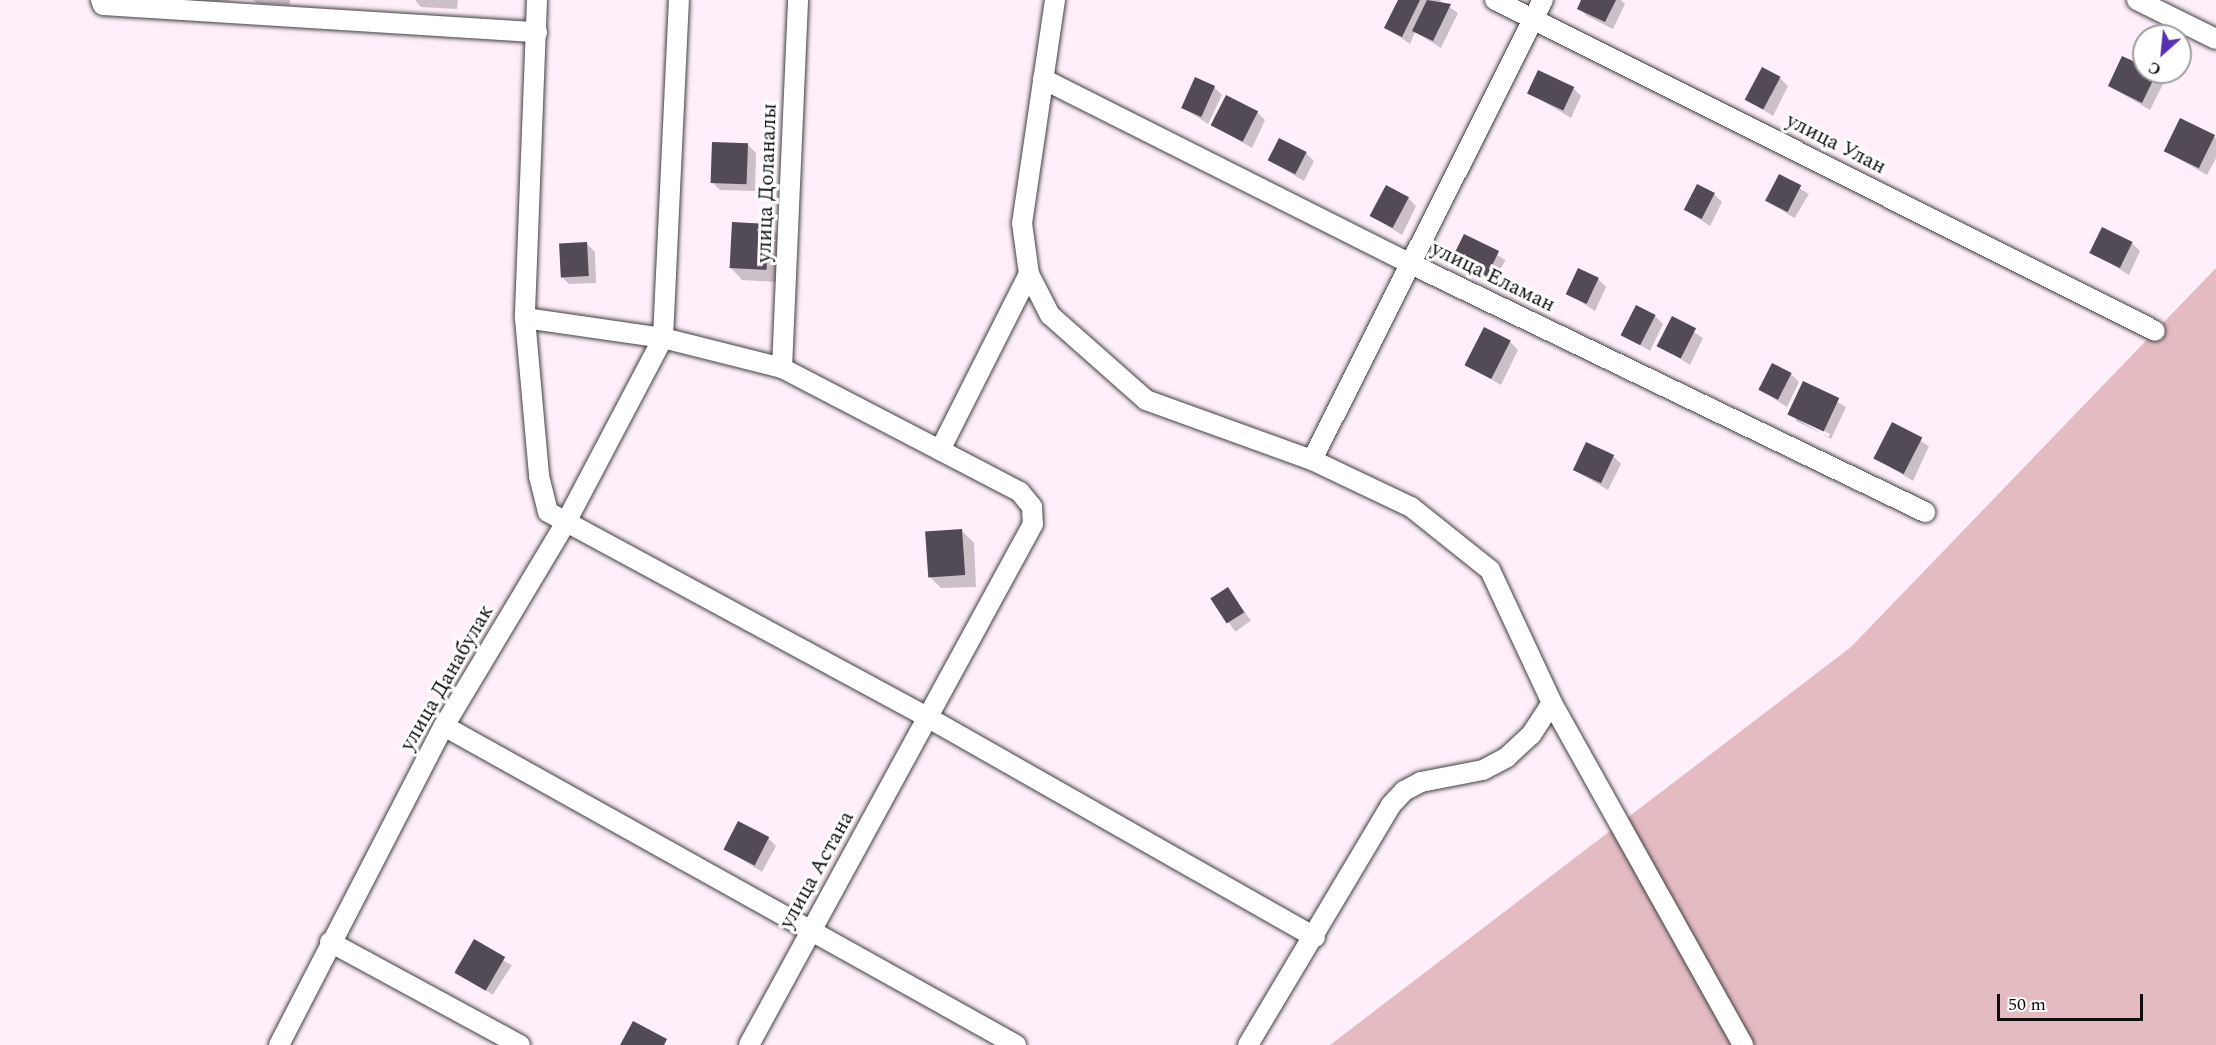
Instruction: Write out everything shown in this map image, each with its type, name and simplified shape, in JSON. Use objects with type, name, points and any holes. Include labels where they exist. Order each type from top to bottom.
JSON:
[{"type":"street","points":[[102,0],[103,5],[537,32]]},
{"type":"street","points":[[537,0],[525,318],[539,476],[548,512],[565,524],[927,717],[1314,937]]},
{"type":"street","points":[[663,338],[679,0]]},
{"type":"street","name":"улица Доланалы","points":[[782,368],[798,0]]},
{"type":"street","points":[[1055,0],[1022,223],[1029,274],[1050,315],[1146,400],[1312,460],[1411,507],[1490,570],[1552,703],[1743,1045]]},
{"type":"street","name":"улица Улан","points":[[1495,0],[2155,331]]},
{"type":"street","points":[[1312,460],[1544,0]]},
{"type":"street","points":[[2138,0],[2216,39]]},
{"type":"street","name":"улица Еламан","points":[[1043,79],[1411,264],[1925,512]]},
{"type":"street","points":[[940,450],[1029,274]]},
{"type":"street","name":"улица Астана","points":[[525,318],[663,338],[782,368],[1020,492],[1032,507],[1033,524],[749,1045]]},
{"type":"street","name":"улица Данабулак","points":[[279,1045],[330,942],[444,726],[565,524],[663,338]]},
{"type":"street","points":[[1248,1045],[1391,805],[1404,791],[1420,782],[1483,770],[1507,757],[1531,735],[1552,703]]},
{"type":"street","points":[[444,726],[812,929],[1016,1045]]},
{"type":"street","points":[[330,942],[520,1045]]},
{"type":"shaded area","points":[[2216,268],[2216,1045],[1330,1045],[1851,647]]},
{"type":"building","points":[[1398,0],[1420,0],[1402,37],[1384,28]]},
{"type":"building","points":[[1427,0],[1451,4],[1433,41],[1412,31]]},
{"type":"building","points":[[1581,0],[1616,0],[1605,22],[1577,9]]},
{"type":"building","points":[[2122,56],[2132,61],[2132,84],[2151,84],[2142,103],[2108,86]]},
{"type":"building","points":[[1762,67],[1781,77],[1763,110],[1745,100]]},
{"type":"building","points":[[1538,70],[1574,87],[1563,110],[1527,94]]},
{"type":"building","points":[[1195,77],[1215,86],[1201,117],[1181,108]]},
{"type":"building","points":[[1226,95],[1258,111],[1243,142],[1211,125]]},
{"type":"building","points":[[2180,118],[2215,135],[2199,168],[2164,151]]},
{"type":"building","points":[[1279,138],[1307,152],[1295,174],[1268,160]]},
{"type":"building","points":[[712,142],[748,143],[747,184],[711,183]]},
{"type":"building","points":[[1779,174],[1801,185],[1788,212],[1765,201]]},
{"type":"building","points":[[1697,184],[1715,193],[1702,219],[1684,210]]},
{"type":"building","points":[[1386,185],[1409,197],[1393,228],[1370,216]]},
{"type":"building","points":[[732,222],[769,224],[767,270],[730,268]]},
{"type":"building","points":[[2102,227],[2133,242],[2120,268],[2089,253]]},
{"type":"building","points":[[1464,234],[1499,251],[1487,276],[1452,259]]},
{"type":"building","points":[[587,242],[589,276],[561,277],[559,243]]},
{"type":"building","points":[[1578,268],[1599,278],[1587,304],[1566,294]]},
{"type":"building","points":[[1636,305],[1656,315],[1640,345],[1621,335]]},
{"type":"building","points":[[1672,316],[1696,328],[1681,359],[1657,346]]},
{"type":"building","points":[[1484,327],[1511,341],[1491,379],[1464,365]]},
{"type":"building","points":[[1772,363],[1792,373],[1778,400],[1758,390]]},
{"type":"building","points":[[1803,381],[1839,398],[1824,431],[1787,415]]},
{"type":"building","points":[[1892,422],[1922,437],[1904,474],[1873,459]]},
{"type":"building","points":[[1586,442],[1614,455],[1601,483],[1573,470]]},
{"type":"building","points":[[962,529],[965,575],[928,577],[925,532]]},
{"type":"building","points":[[1228,587],[1244,612],[1227,624],[1210,598]]},
{"type":"building","points":[[738,821],[769,837],[755,865],[723,850]]},
{"type":"building","points":[[474,939],[505,957],[486,991],[454,973]]},
{"type":"building","points":[[633,1021],[667,1039],[664,1045],[620,1045]]}]
